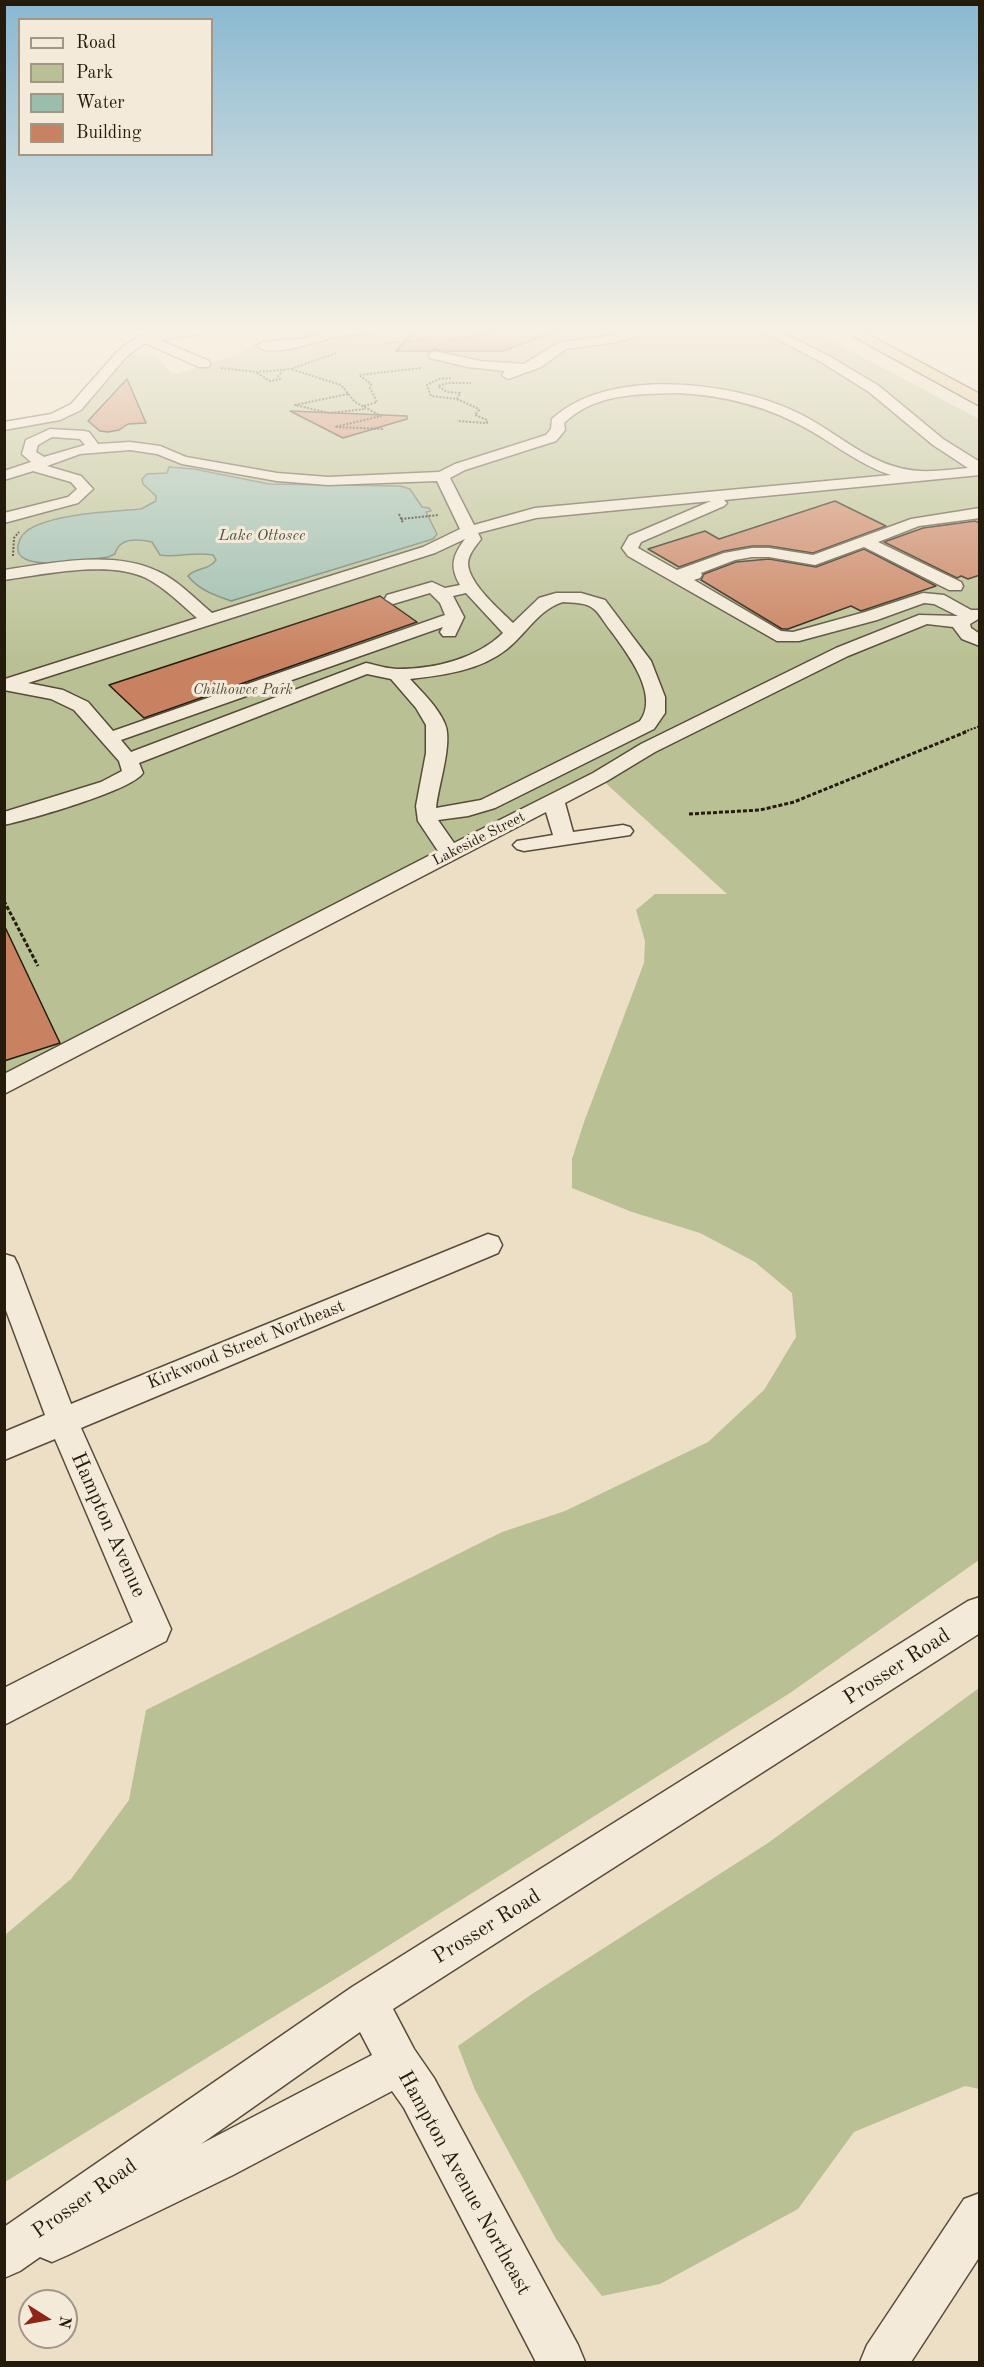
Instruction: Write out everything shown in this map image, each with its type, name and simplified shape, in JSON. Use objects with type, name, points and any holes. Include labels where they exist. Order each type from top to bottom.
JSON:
[{"type":"street","points":[[8,517],[73,500],[86,489],[75,479],[37,464],[29,454],[31,443],[38,439]]},
{"type":"street","points":[[87,439],[94,448]]},
{"type":"street","points":[[4,476],[78,450],[130,446],[160,450],[182,460],[220,468],[318,480],[442,476],[460,467],[546,439]]},
{"type":"street","points":[[836,439],[889,470],[924,477]]},
{"type":"street","points":[[935,439],[980,470]]},
{"type":"street","points":[[5,685],[429,550],[469,531],[535,513],[980,470]]},
{"type":"street","points":[[442,476],[473,539],[463,552],[460,565],[466,582],[513,633]]},
{"type":"street","points":[[726,495],[719,504],[635,539],[630,548],[777,636],[793,637],[872,616],[923,598],[938,599],[970,617],[964,633],[980,642]]},
{"type":"street","points":[[676,576],[748,552],[765,552],[815,560],[916,522],[980,513]]},
{"type":"street","points":[[865,541],[955,586]]},
{"type":"street","points":[[4,575],[47,569],[106,566],[134,568],[152,575],[210,620]]},
{"type":"street","points":[[110,738],[452,625],[454,609],[442,594],[432,587],[393,599]]},
{"type":"street","points":[[442,594],[471,587]]},
{"type":"street","points":[[128,760],[366,668],[397,675],[453,668],[479,658],[500,646],[545,602],[562,597],[581,598],[599,604],[642,661],[656,697],[656,713],[647,725],[489,804],[468,810],[427,815]]},
{"type":"street","name":"Lakeside Street","points":[[4,1085],[301,929],[600,777],[648,748],[842,652],[925,619],[970,617]]},
{"type":"street","points":[[397,675],[423,705],[436,725],[436,753],[426,806],[427,815],[428,821],[451,854]]},
{"type":"street","points":[[4,819],[108,786],[133,773],[128,760],[81,706],[56,694],[5,685]]},
{"type":"street","points":[[554,801],[562,832]]},
{"type":"street","points":[[526,815],[562,832]]},
{"type":"street","points":[[524,845],[562,832],[623,831]]},
{"type":"street","name":"Kirkwood Street Northeast","points":[[4,1446],[488,1245]]},
{"type":"street","points":[[4,1265],[62,1420]]},
{"type":"street","name":"Hampton Avenue","points":[[4,1707],[154,1629],[62,1420]]},
{"type":"street","name":"Prosser Road","points":[[4,2255],[367,2002],[980,1613]]},
{"type":"street","name":"Hampton Avenue Northeast","points":[[367,2002],[399,2064],[419,2093],[561,2362]]},
{"type":"street","points":[[4,2261],[217,2159],[399,2064]]},
{"type":"street","points":[[884,2362],[980,2215]]},
{"type":"path","points":[[399,514],[403,523]]},
{"type":"path","points":[[401,519],[428,516]]},
{"type":"path","points":[[8,517],[20,530],[14,538],[13,556],[17,561],[47,569]]},
{"type":"path","points":[[689,814],[760,810],[794,802],[980,726]]},
{"type":"path","points":[[4,900],[38,966]]},
{"type":"green space","name":"Chilhowee Park","points":[[5,439],[979,439],[979,1560],[790,1693],[353,1968],[5,2182],[5,1935],[71,1879],[129,1800],[146,1710],[502,1532],[565,1511],[708,1442],[764,1390],[796,1337],[792,1293],[755,1262],[700,1233],[632,1212],[572,1188],[572,1159],[644,963],[645,941],[636,910],[655,894],[727,894],[600,778],[5,1085]]},
{"type":"green space","points":[[979,1688],[979,2089],[965,2086],[854,2132],[798,2209],[660,2284],[602,2296],[556,2239],[475,2090],[458,2046],[532,1994],[768,1843]]},
{"type":"water","name":"Lake Ottosee","points":[[169,467],[194,469],[269,484],[400,486],[410,489],[422,507],[429,508],[431,511],[426,512],[437,534],[433,539],[231,601],[202,588],[188,576],[213,563],[216,560],[213,555],[160,555],[152,542],[141,540],[125,542],[117,548],[115,554],[108,557],[86,560],[39,563],[27,560],[19,554],[20,538],[35,526],[59,518],[141,509],[156,501],[156,496],[143,484],[142,479],[147,474],[167,473]]},
{"type":"building","points":[[835,501],[886,526],[813,553],[769,546],[752,546],[724,551],[679,567],[648,549],[705,531],[719,539]]},
{"type":"building","points":[[975,521],[980,523],[980,575],[968,579],[961,576],[957,578],[884,542],[923,528]]},
{"type":"building","points":[[864,549],[936,586],[861,611],[851,606],[788,629],[782,629],[701,580],[704,574],[736,562],[769,559],[816,567]]},
{"type":"building","points":[[380,596],[417,622],[144,718],[109,685]]},
{"type":"building","points":[[4,925],[60,1043],[4,1061]]}]
